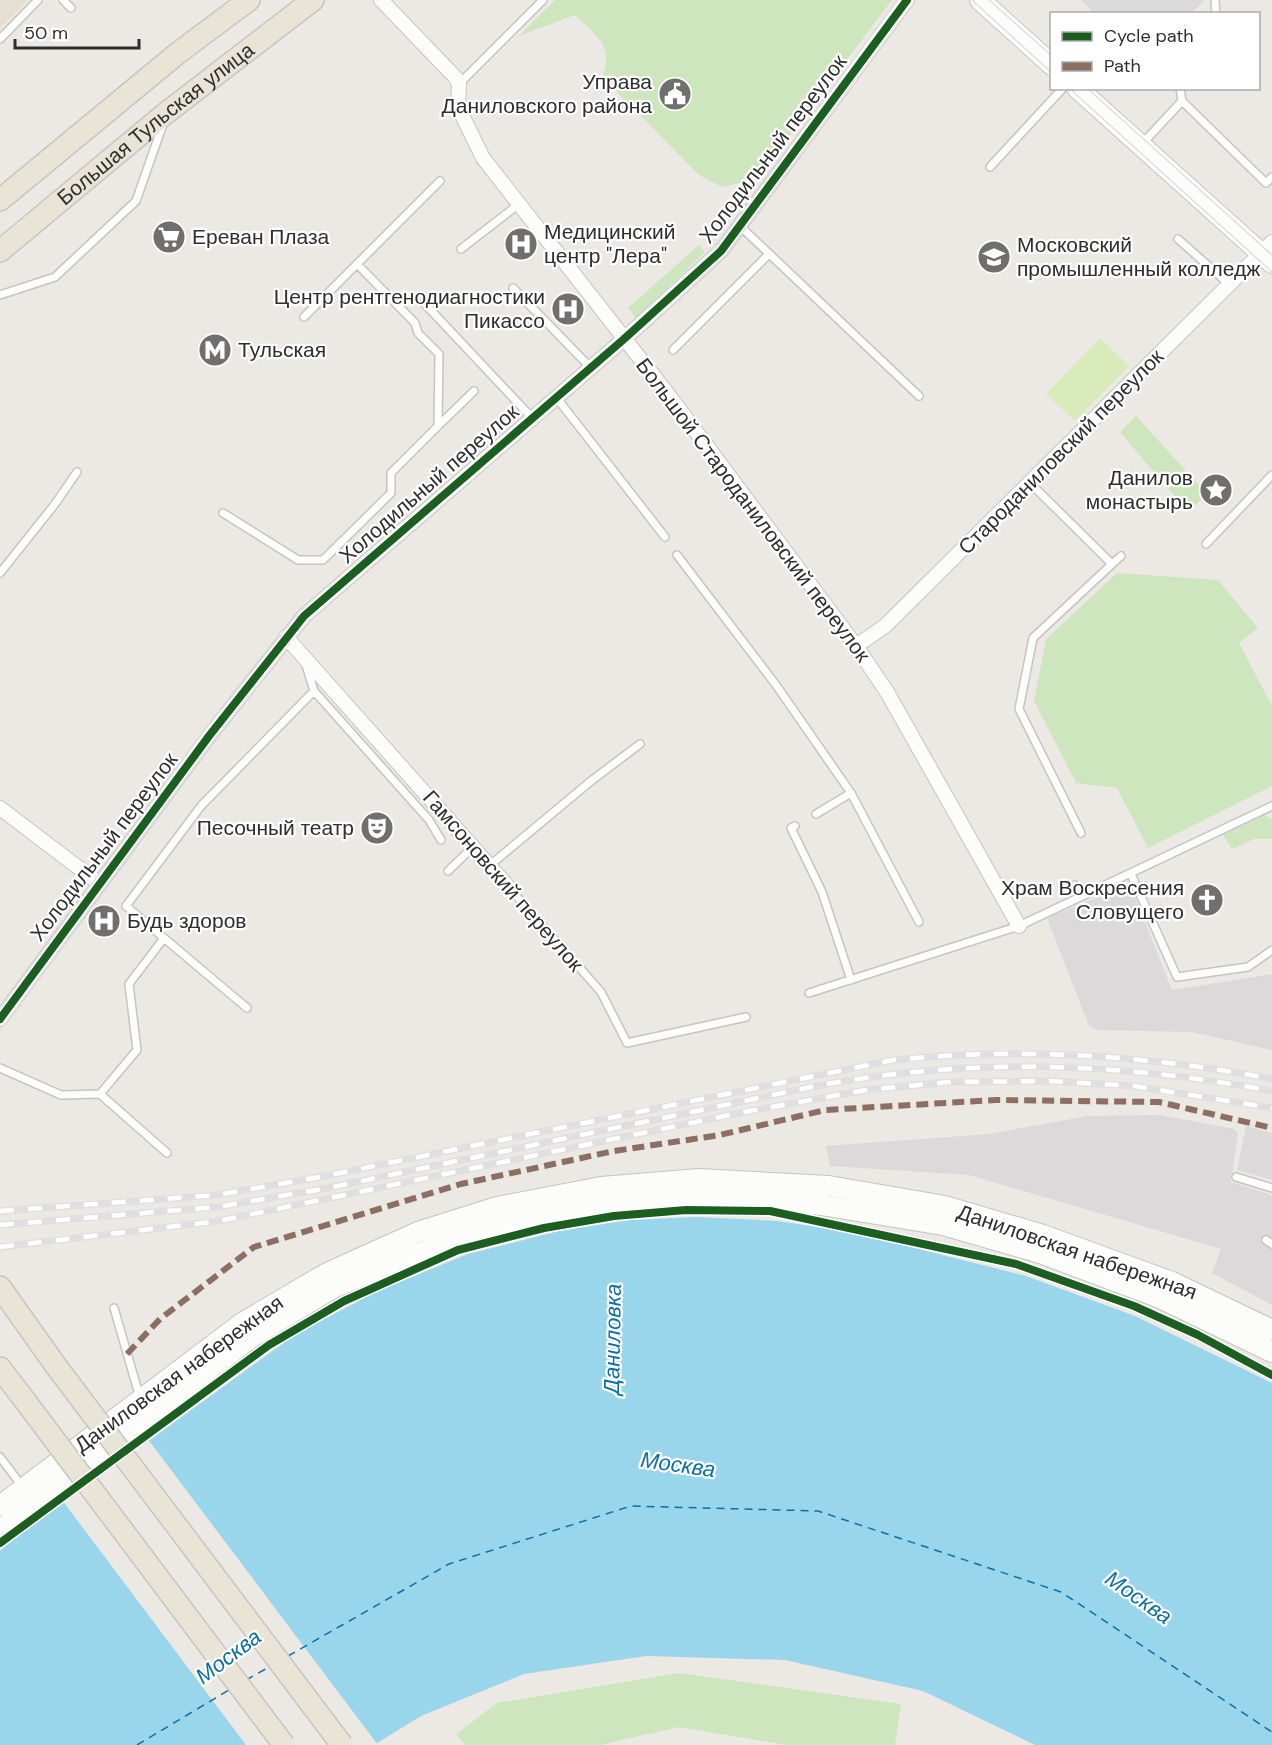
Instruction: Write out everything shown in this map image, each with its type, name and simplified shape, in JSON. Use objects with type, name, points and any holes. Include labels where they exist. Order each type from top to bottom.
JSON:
[{"type":"main road","name":"Большая Тульская улица","points":[[0,200],[143,81],[249,0]]},
{"type":"main road","name":"Большая Тульская улица","points":[[0,251],[166,113],[313,0]]},
{"type":"main road","points":[[980,0],[1050,63]]},
{"type":"main road","points":[[1079,90],[1141,146],[1268,253]]},
{"type":"main road","name":"Даниловская набережная","points":[[28,1494],[139,1393],[262,1311],[327,1273],[418,1232],[497,1207],[589,1189],[699,1179],[829,1186],[945,1206],[1042,1235],[1172,1282],[1272,1330]]},
{"type":"main road","name":"Даниловская набережная","points":[[28,1494],[252,1336],[335,1287],[473,1232],[571,1210],[606,1205],[654,1200],[758,1198],[821,1205],[943,1225],[1040,1253],[1160,1298],[1272,1352]]},
{"type":"main road","points":[[0,1287],[56,1366],[342,1745]]},
{"type":"main road","points":[[0,1368],[284,1745]]},
{"type":"main road","points":[[0,1506],[28,1494]]},
{"type":"main road","points":[[0,1530],[28,1494]]},
{"type":"street","points":[[381,0],[456,78],[459,84]]},
{"type":"street","name":"Холодильный переулок","points":[[0,1020],[208,736],[304,616],[591,368],[721,251],[907,0]]},
{"type":"street","name":"Большой Староданиловский переулок","points":[[459,84],[458,107],[473,140],[519,204],[856,646],[887,692],[1020,929]]},
{"type":"street","name":"Староданиловский переулок","points":[[856,646],[885,626],[1230,285],[1268,253]]},
{"type":"street","name":"Гамсоновский переулок","points":[[286,637],[301,651],[512,891]]},
{"type":"street","points":[[0,808],[100,884]]},
{"type":"lane","points":[[0,39],[38,0]]},
{"type":"lane","points":[[63,0],[71,8]]},
{"type":"lane","points":[[459,84],[543,0]]},
{"type":"lane","points":[[990,167],[1061,90]]},
{"type":"lane","points":[[1180,90],[1182,100],[1266,183],[1272,177]]},
{"type":"lane","points":[[1141,146],[1182,100]]},
{"type":"lane","points":[[0,295],[55,277],[136,201],[166,113]]},
{"type":"lane","points":[[304,317],[441,181]]},
{"type":"lane","points":[[461,249],[519,204]]},
{"type":"lane","points":[[740,226],[919,396]]},
{"type":"lane","points":[[1178,239],[1230,285]]},
{"type":"lane","points":[[673,350],[769,254]]},
{"type":"lane","points":[[357,264],[415,323],[418,333],[439,354],[438,426]]},
{"type":"lane","points":[[513,288],[591,368]]},
{"type":"lane","points":[[425,304],[533,418]]},
{"type":"lane","points":[[222,513],[298,560],[323,560],[391,493],[391,473],[474,392]]},
{"type":"lane","points":[[556,397],[665,537]]},
{"type":"lane","points":[[0,573],[55,504],[76,472]]},
{"type":"lane","points":[[1206,544],[1272,475]]},
{"type":"lane","points":[[1030,483],[1112,564]]},
{"type":"lane","points":[[677,555],[776,685],[851,793],[920,922]]},
{"type":"lane","points":[[1081,833],[1019,709],[1033,638],[1121,555]]},
{"type":"lane","points":[[301,651],[315,692],[429,820],[441,840]]},
{"type":"lane","points":[[247,1008],[126,906],[201,806],[315,692]]},
{"type":"lane","points":[[489,866],[591,781],[640,744]]},
{"type":"lane","points":[[816,814],[851,793]]},
{"type":"lane","points":[[809,993],[1020,929],[1080,896],[1270,807],[1272,818]]},
{"type":"lane","points":[[795,826],[791,828],[822,892],[851,980]]},
{"type":"lane","points":[[448,871],[473,847]]},
{"type":"lane","points":[[1131,874],[1177,977],[1248,967],[1272,950]]},
{"type":"lane","points":[[1075,885],[1080,896]]},
{"type":"lane","name":"Гамсоновский переулок","points":[[512,891],[601,992],[627,1043],[746,1017]]},
{"type":"lane","points":[[100,1094],[137,1050],[129,984],[164,938]]},
{"type":"lane","points":[[0,1068],[61,1095],[100,1094],[166,1153]]},
{"type":"lane","points":[[1236,1177],[1272,1188]]},
{"type":"lane","points":[[114,1308],[139,1393]]},
{"type":"lane","points":[[0,1457],[28,1494]]},
{"type":"shaded area","points":[[0,0],[28,0],[0,29]]},
{"type":"shaded area","points":[[1081,0],[1204,0],[1193,12],[1093,12]]},
{"type":"shaded area","points":[[1130,884],[1172,990],[1272,974],[1272,1050],[1192,1032],[1097,1030],[1089,1026],[1047,918]]},
{"type":"shaded area","points":[[1161,1115],[1234,1129],[1238,1133],[1231,1182],[1272,1195],[1272,1305],[1212,1273],[1221,1249],[969,1175],[830,1166],[826,1146],[989,1134],[1087,1116]]},
{"type":"shaded area","points":[[1246,1126],[1272,1133],[1272,1180],[1237,1170]]},
{"type":"green space","points":[[555,0],[892,0],[757,179],[722,187],[699,175],[602,77],[606,57],[605,49],[596,35],[575,15],[519,36]]},
{"type":"green space","points":[[699,245],[705,252],[636,318],[628,308]]},
{"type":"green space","points":[[1100,338],[1129,366],[1075,421],[1046,394]]},
{"type":"green space","points":[[1136,416],[1207,494],[1188,512],[1120,432]]},
{"type":"green space","points":[[1117,573],[1218,580],[1258,628],[1239,643],[1272,706],[1272,786],[1148,848],[1117,788],[1076,783],[1034,701],[1046,639]]},
{"type":"green space","points":[[1265,815],[1272,819],[1272,839],[1254,839],[1232,849],[1223,835]]},
{"type":"green space","points":[[679,1673],[901,1704],[895,1745],[787,1745],[679,1727],[600,1745],[465,1745],[456,1734],[497,1703]]},
{"type":"water","points":[[697,1217],[777,1221],[852,1232],[1026,1276],[1135,1316],[1272,1383],[1272,1745],[1035,1745],[923,1691],[785,1660],[646,1656],[524,1674],[421,1716],[374,1745],[0,1745],[0,1551],[19,1535],[296,1334],[378,1291],[468,1254],[559,1231],[630,1220]]},
{"type":"pier","points":[[147,1438],[378,1745],[246,1745],[62,1500]]},
{"type":"ferry route","points":[[288,1656],[449,1564],[631,1506],[818,1511],[1061,1592],[1272,1732]]},
{"type":"ferry route","points":[[246,1680],[271,1666]]},
{"type":"ferry route","points":[[137,1745],[229,1690]]},
{"type":"tram line","points":[[629,329],[716,248],[897,0]]},
{"type":"tram line","points":[[0,1031],[213,740],[308,619],[726,255],[898,21],[909,0]]},
{"type":"tram line","points":[[972,0],[1050,71]]},
{"type":"tram line","points":[[989,0],[1050,54]]},
{"type":"tram line","points":[[1071,90],[1272,272]]},
{"type":"tram line","points":[[1089,90],[1272,255]]},
{"type":"tram line","points":[[0,1009],[203,732],[300,612],[602,353]]},
{"type":"railway","points":[[0,1211],[217,1195],[325,1176],[893,1060],[988,1054],[1083,1056],[1178,1064],[1272,1079]]},
{"type":"railway","points":[[0,1225],[217,1207],[328,1188],[811,1087],[869,1077],[984,1067],[1042,1067],[1156,1074],[1272,1091]]},
{"type":"railway","points":[[0,1247],[219,1221],[744,1112],[866,1090],[950,1082],[1049,1081],[1134,1086],[1272,1108]]},
{"type":"marked path","points":[[127,1354],[160,1319],[254,1247],[461,1184],[614,1151],[720,1135],[825,1110],[996,1100],[1159,1102],[1268,1127]]},
{"type":"cycle path","points":[[0,1019],[209,736],[304,616],[624,339],[721,251],[907,0]]},
{"type":"cycle path","points":[[0,1543],[269,1345],[344,1301],[458,1250],[544,1228],[614,1216],[686,1210],[770,1211],[1016,1264],[1134,1306],[1198,1335],[1272,1375]]},
{"type":"place","name":"Управа Даниловского района","points":[[675,94]]},
{"type":"place","name":"Ереван Плаза","points":[[169,237]]},
{"type":"place","name":"Медицинский центр \"Лера\"","points":[[521,244]]},
{"type":"place","name":"Московский промышленный колледж","points":[[994,257]]},
{"type":"place","name":"Центр рентгенодиагностики Пикассо","points":[[568,309]]},
{"type":"place","name":"Тульская","points":[[215,350]]},
{"type":"place","name":"Данилов монастырь","points":[[1216,490]]},
{"type":"place","name":"Песочный театр","points":[[377,828]]},
{"type":"place","name":"Храм Воскресения Словущего","points":[[1207,900]]},
{"type":"place","name":"Будь здоров","points":[[104,921]]},
{"type":"water label","name":"Даниловка","points":[[612,1339]]},
{"type":"water label","name":"Москва","points":[[678,1464]]},
{"type":"water label","name":"Москва","points":[[1139,1597]]},
{"type":"water label","name":"Москва","points":[[228,1656]]}]
